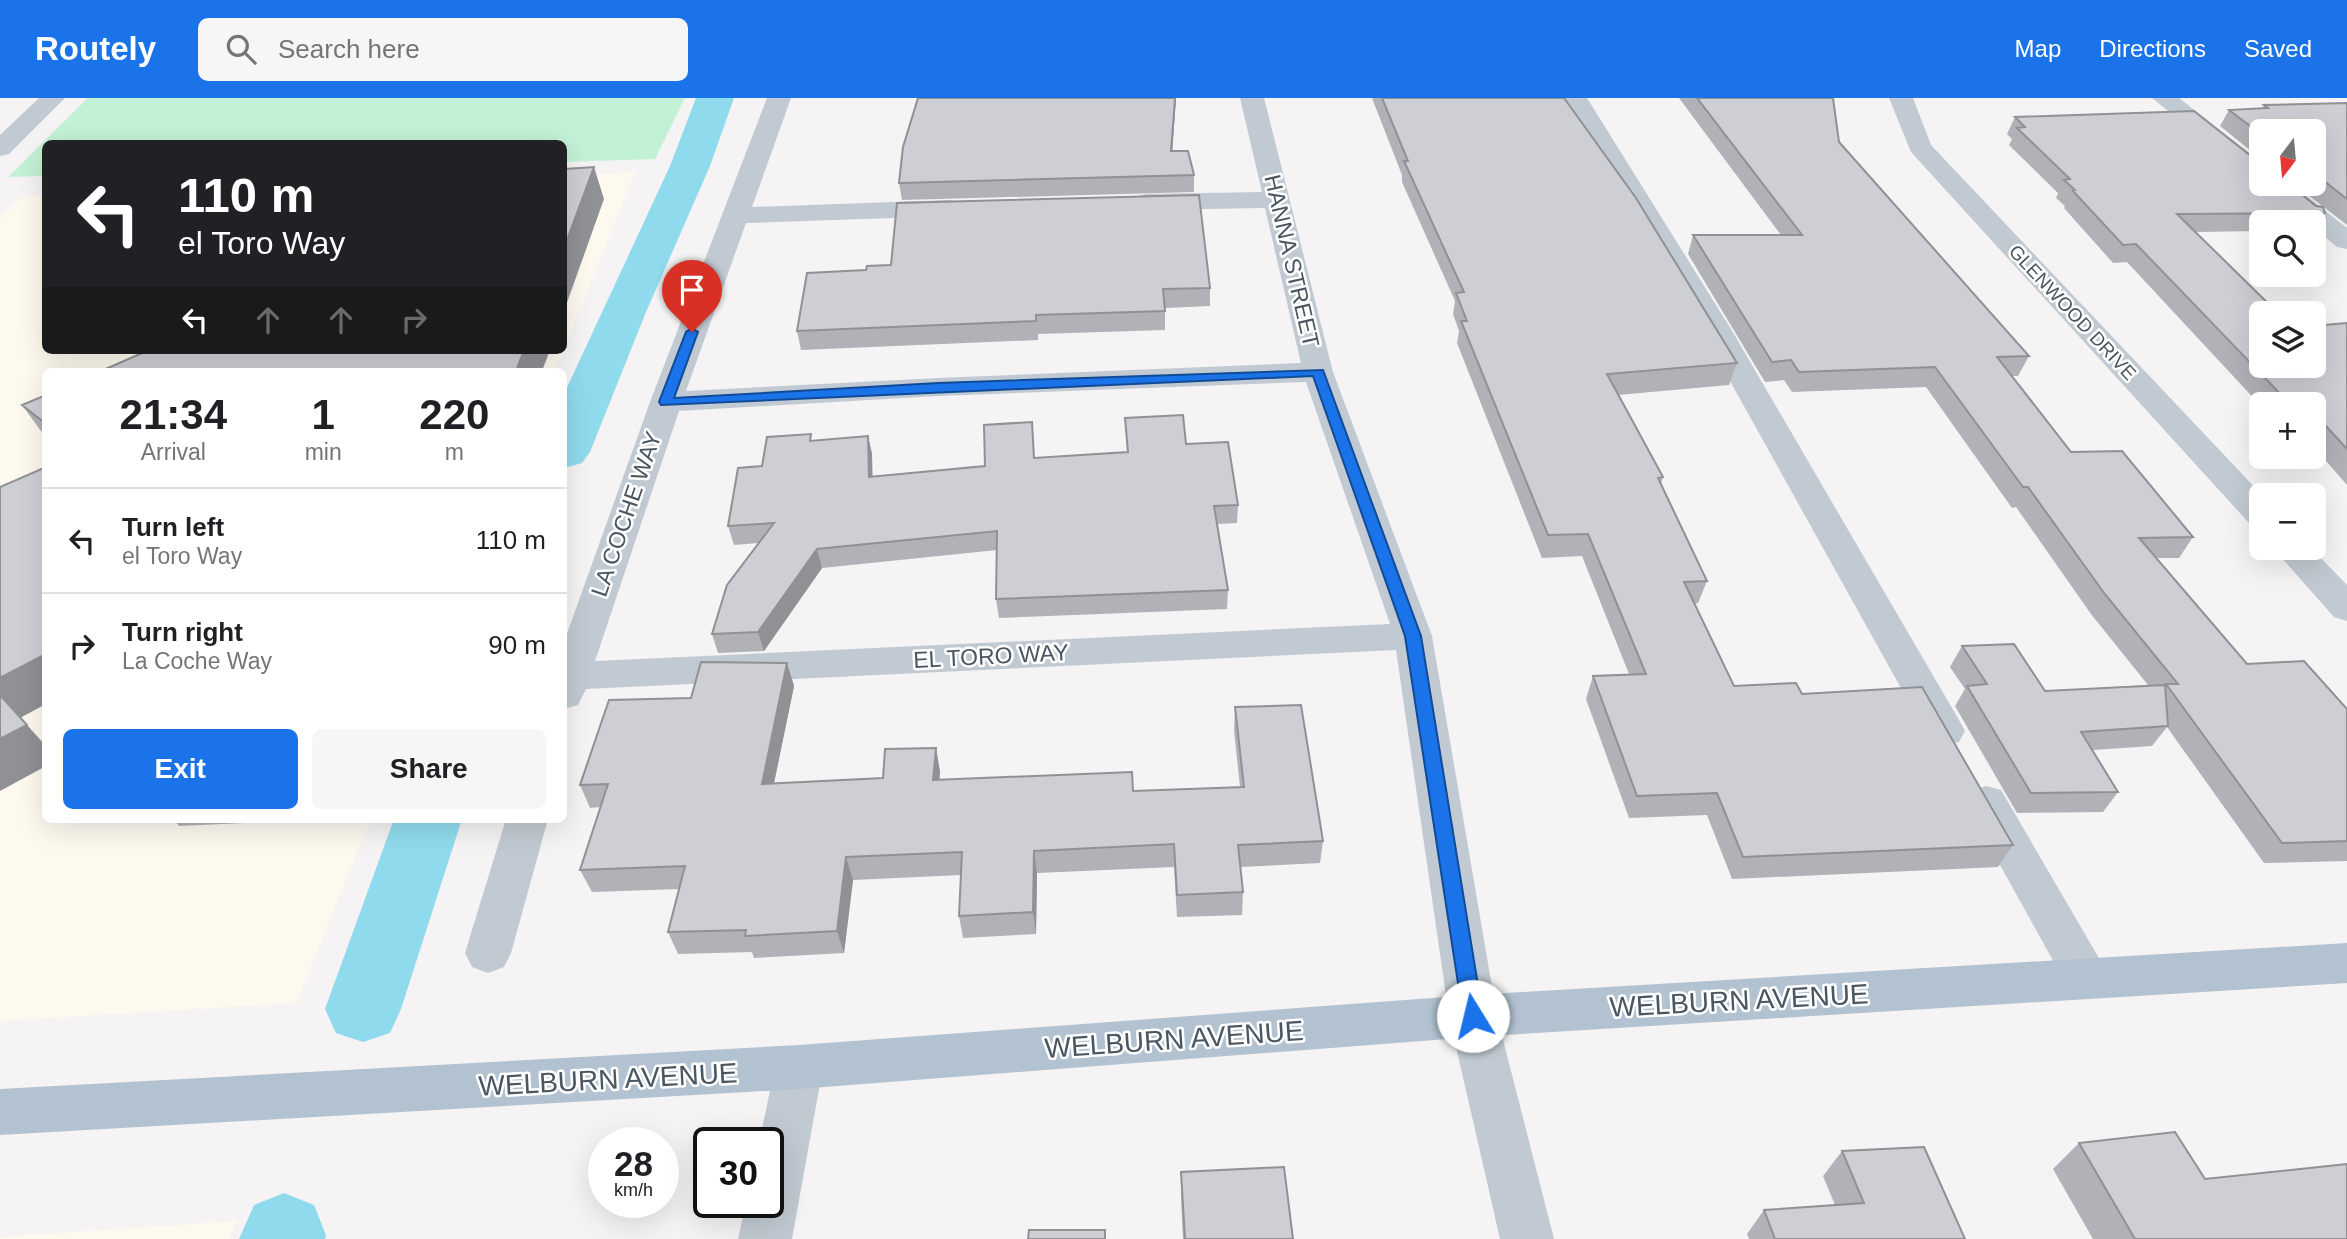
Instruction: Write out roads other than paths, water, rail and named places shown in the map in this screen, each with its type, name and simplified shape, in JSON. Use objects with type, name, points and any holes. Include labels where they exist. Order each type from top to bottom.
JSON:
[{"type":"main road","name":"WELBURN AVENUE","points":[[0,1112],[799,1068],[1473,1016],[2347,963]]},
{"type":"street","points":[[0,149],[9,131],[53,98]]},
{"type":"street","name":"LA COCHE WAY","points":[[567,683],[666,402],[779,98]]},
{"type":"street","name":"HANNA STREET","points":[[1252,98],[1318,372],[1413,636],[1473,1016],[1527,1239]]},
{"type":"street","points":[[1575,98],[1716,329],[2087,979]]},
{"type":"street","name":"GLENWOOD DRIVE","points":[[1901,98],[1920,147],[2249,502]]},
{"type":"street","points":[[2164,98],[2249,165]]},
{"type":"street","points":[[2289,196],[2347,241]]},
{"type":"street","points":[[1125,203],[1277,200]]},
{"type":"street","points":[[736,215],[972,207]]},
{"type":"street","points":[[666,402],[938,387],[1318,372]]},
{"type":"street","points":[[2302,560],[2347,608]]},
{"type":"street","name":"EL TORO WAY","points":[[567,686],[1413,636]]},
{"type":"street","points":[[488,953],[526,823]]},
{"type":"street","points":[[765,1239],[799,1068]]},
{"type":"waterway","points":[[567,445],[623,312],[690,166],[715,98]]},
{"type":"waterway","points":[[363,1009],[427,823]]},
{"type":"waterway","points":[[282,1239],[284,1235]]}]
